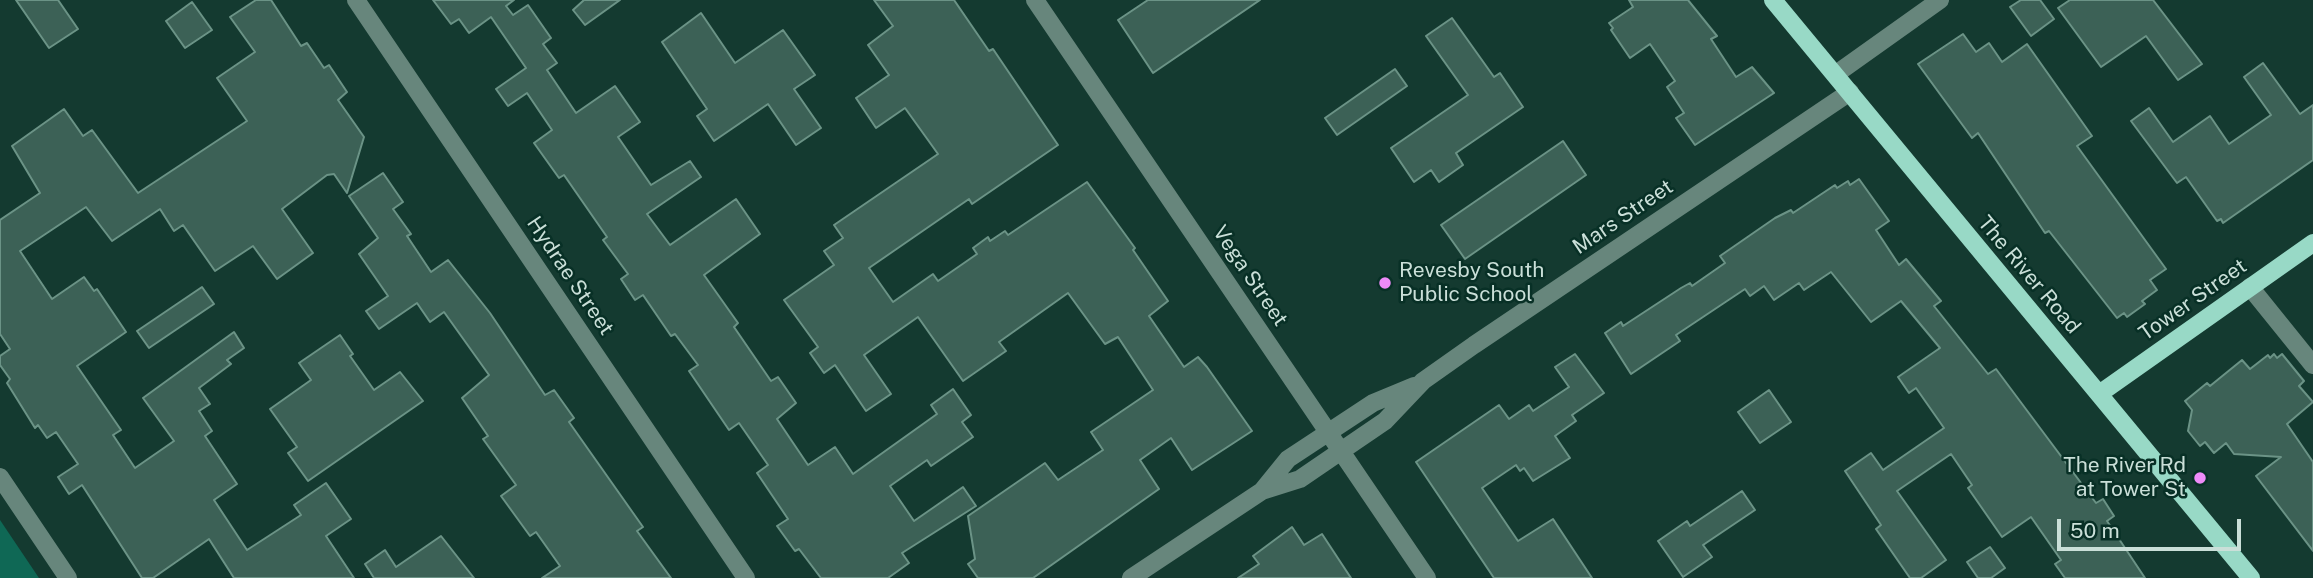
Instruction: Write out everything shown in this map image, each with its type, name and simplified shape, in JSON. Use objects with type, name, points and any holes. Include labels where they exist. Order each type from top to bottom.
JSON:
[{"type":"main road","name":"The River Road","points":[[1773,0],[2251,578]]},
{"type":"main road","name":"Tower Street","points":[[2099,394],[2313,243]]},
{"type":"street","name":"Hydrae Street","points":[[356,0],[746,578]]},
{"type":"street","name":"Vega Street","points":[[1035,0],[1427,578]]},
{"type":"street","points":[[1836,74],[1940,0]]},
{"type":"street","name":"Mars Street","points":[[1262,491],[1288,459],[1373,403],[1423,382],[1850,92]]},
{"type":"street","points":[[2250,287],[2313,365]]},
{"type":"street","name":"Mars Street","points":[[1131,578],[1262,491],[1300,479],[1385,421],[1423,382]]},
{"type":"street","points":[[0,477],[68,578]]},
{"type":"green space","points":[[0,520],[39,578],[0,578]]},
{"type":"building","points":[[16,0],[58,0],[78,29],[49,48]]},
{"type":"building","points":[[256,0],[271,0],[301,46],[307,43],[324,68],[329,65],[347,92],[338,100],[364,137],[347,193],[334,174],[327,175],[282,209],[313,253],[277,279],[253,246],[215,271],[183,225],[174,231],[160,209],[112,241],[86,207],[20,251],[52,299],[84,277],[94,291],[97,289],[126,332],[77,366],[121,430],[113,435],[135,468],[174,441],[143,398],[234,332],[244,348],[227,360],[231,364],[199,388],[210,404],[199,411],[212,431],[205,436],[237,484],[214,500],[247,550],[301,515],[294,505],[326,483],[351,519],[326,536],[354,578],[234,578],[209,539],[153,578],[142,578],[82,485],[69,494],[58,477],[78,464],[56,432],[47,438],[38,425],[35,428],[7,383],[10,379],[0,365],[0,356],[10,349],[0,334],[0,220],[40,193],[12,146],[64,109],[83,136],[92,130],[138,193],[247,121],[217,78],[255,52],[230,17]]},
{"type":"building","points":[[433,0],[514,0],[506,6],[513,15],[528,5],[551,38],[543,44],[557,63],[547,70],[576,113],[615,86],[640,122],[618,137],[651,185],[690,161],[701,177],[647,214],[670,245],[736,199],[760,234],[704,275],[738,323],[734,327],[771,381],[778,377],[796,403],[777,419],[808,465],[835,447],[853,474],[937,414],[931,405],[953,389],[971,415],[962,422],[973,437],[931,466],[927,460],[890,486],[914,521],[963,487],[976,506],[902,553],[909,563],[888,578],[821,578],[799,549],[795,551],[777,526],[788,519],[757,473],[768,465],[739,423],[729,430],[689,371],[698,365],[675,334],[671,336],[643,295],[635,300],[621,279],[628,274],[603,240],[607,237],[564,175],[559,178],[534,143],[552,130],[527,93],[508,106],[496,89],[526,68],[491,17],[469,33],[459,19],[451,24]]},
{"type":"building","points":[[584,0],[620,0],[585,25],[573,10]]},
{"type":"building","points":[[874,0],[954,0],[989,51],[993,49],[1058,145],[972,204],[969,199],[869,268],[893,302],[933,274],[938,281],[977,254],[973,248],[988,237],[990,241],[1005,231],[1008,235],[1087,182],[1135,248],[1133,250],[1168,301],[1149,316],[1184,367],[1198,357],[1207,367],[1252,431],[1192,470],[1171,438],[1140,460],[1159,489],[1033,578],[978,578],[968,564],[975,559],[968,516],[1045,463],[1058,480],[1103,450],[1091,432],[1153,390],[1118,337],[1105,344],[1068,293],[999,342],[1006,351],[963,381],[918,317],[864,355],[891,394],[866,411],[835,365],[824,373],[810,353],[818,347],[784,300],[834,265],[824,251],[843,238],[834,225],[938,154],[905,108],[876,128],[856,98],[889,75],[868,45],[893,26]]},
{"type":"building","points":[[1148,0],[1260,0],[1153,73],[1118,20]]},
{"type":"building","points":[[1629,0],[1688,0],[1717,36],[1711,39],[1736,77],[1752,67],[1774,93],[1695,145],[1676,118],[1684,113],[1667,87],[1675,81],[1650,44],[1630,58],[1611,30],[1613,28],[1609,23],[1633,7]]},
{"type":"building","points":[[2021,0],[2040,0],[2054,19],[2031,36],[2010,7]]},
{"type":"building","points":[[2070,0],[2153,0],[2202,64],[2178,80],[2146,36],[2101,67],[2058,8]]},
{"type":"building","points":[[192,2],[212,30],[185,48],[166,21]]},
{"type":"building","points":[[701,13],[735,63],[783,30],[815,75],[794,89],[821,128],[796,145],[768,104],[714,141],[697,116],[707,109],[662,42]]},
{"type":"building","points":[[1452,18],[1494,77],[1500,73],[1523,107],[1456,153],[1463,165],[1439,182],[1431,170],[1414,182],[1391,148],[1468,95],[1426,36]]},
{"type":"building","points":[[1963,34],[1976,52],[1989,43],[2002,62],[2027,44],[2092,136],[2077,146],[2166,269],[2150,280],[2157,290],[2142,301],[2145,304],[2127,317],[2124,313],[2117,318],[2049,231],[2045,233],[1978,133],[1972,138],[1918,64]]},
{"type":"building","points":[[2263,63],[2300,114],[2313,105],[2313,160],[2223,223],[2221,219],[2217,221],[2186,177],[2177,183],[2131,121],[2149,108],[2173,142],[2210,116],[2229,144],[2271,115],[2244,77]]},
{"type":"building","points":[[1395,69],[1407,86],[1337,135],[1325,118]]},
{"type":"building","points":[[1563,141],[1586,175],[1465,259],[1441,225]]},
{"type":"building","points":[[383,173],[403,202],[393,209],[411,234],[407,236],[431,272],[448,260],[490,313],[545,395],[554,390],[574,418],[569,422],[643,527],[637,531],[671,578],[542,578],[560,566],[536,532],[530,536],[501,496],[516,485],[483,439],[488,436],[462,398],[489,375],[444,312],[430,322],[417,303],[379,329],[366,311],[388,296],[359,254],[378,238],[349,196]]},
{"type":"building","points":[[1859,179],[1889,221],[1876,230],[1899,265],[1906,259],[1941,301],[1934,306],[1988,374],[1996,369],[2096,503],[2103,499],[2114,516],[2107,521],[2145,578],[2065,578],[2055,564],[2061,560],[2031,517],[2002,537],[1968,488],[1972,485],[1951,454],[1897,491],[1946,560],[1921,578],[1910,578],[1876,529],[1881,525],[1845,471],[1871,453],[1883,470],[1944,428],[1916,388],[1909,393],[1898,377],[1940,348],[1901,301],[1871,322],[1831,272],[1804,290],[1799,283],[1774,300],[1764,286],[1750,296],[1745,289],[1676,335],[1680,341],[1631,374],[1605,333],[1621,322],[1623,326],[1690,283],[1692,286],[1725,263],[1720,256],[1775,218],[1791,210],[1793,213],[1835,185],[1837,188],[1848,181],[1850,185]]},
{"type":"building","points":[[202,287],[214,304],[149,348],[137,331]]},
{"type":"building","points":[[340,335],[353,354],[350,356],[374,390],[400,372],[423,401],[308,481],[288,453],[297,447],[270,409],[311,380],[299,363]]},
{"type":"building","points":[[1575,354],[1604,393],[1572,415],[1576,421],[1555,436],[1570,458],[1533,481],[1524,468],[1520,471],[1516,465],[1482,488],[1518,541],[1553,519],[1592,578],[1494,578],[1416,462],[1499,405],[1509,419],[1529,405],[1533,411],[1569,387],[1555,367]]},
{"type":"building","points":[[2274,354],[2277,358],[2282,354],[2304,381],[2299,386],[2313,402],[2287,424],[2313,462],[2313,551],[2256,476],[2281,457],[2234,454],[2226,443],[2214,453],[2205,442],[2200,446],[2188,431],[2192,410],[2185,401],[2207,383],[2210,386],[2242,360],[2250,369],[2268,355],[2270,358]]},
{"type":"building","points":[[1769,390],[1791,422],[1760,443],[1738,412]]},
{"type":"building","points":[[1742,491],[1755,510],[1703,545],[1712,557],[1683,577],[1658,541],[1687,521],[1690,526]]},
{"type":"building","points":[[1292,527],[1304,545],[1322,534],[1351,578],[1238,578],[1259,564],[1253,556]]},
{"type":"building","points":[[441,536],[474,578],[374,578],[365,564],[385,550],[396,567]]},
{"type":"building","points":[[1990,547],[2005,568],[1991,578],[1978,578],[1967,562]]},
{"type":"place","name":"Revesby South Public School","points":[[1385,283]]},
{"type":"place","name":"The River Rd at Tower St","points":[[2200,478]]}]
